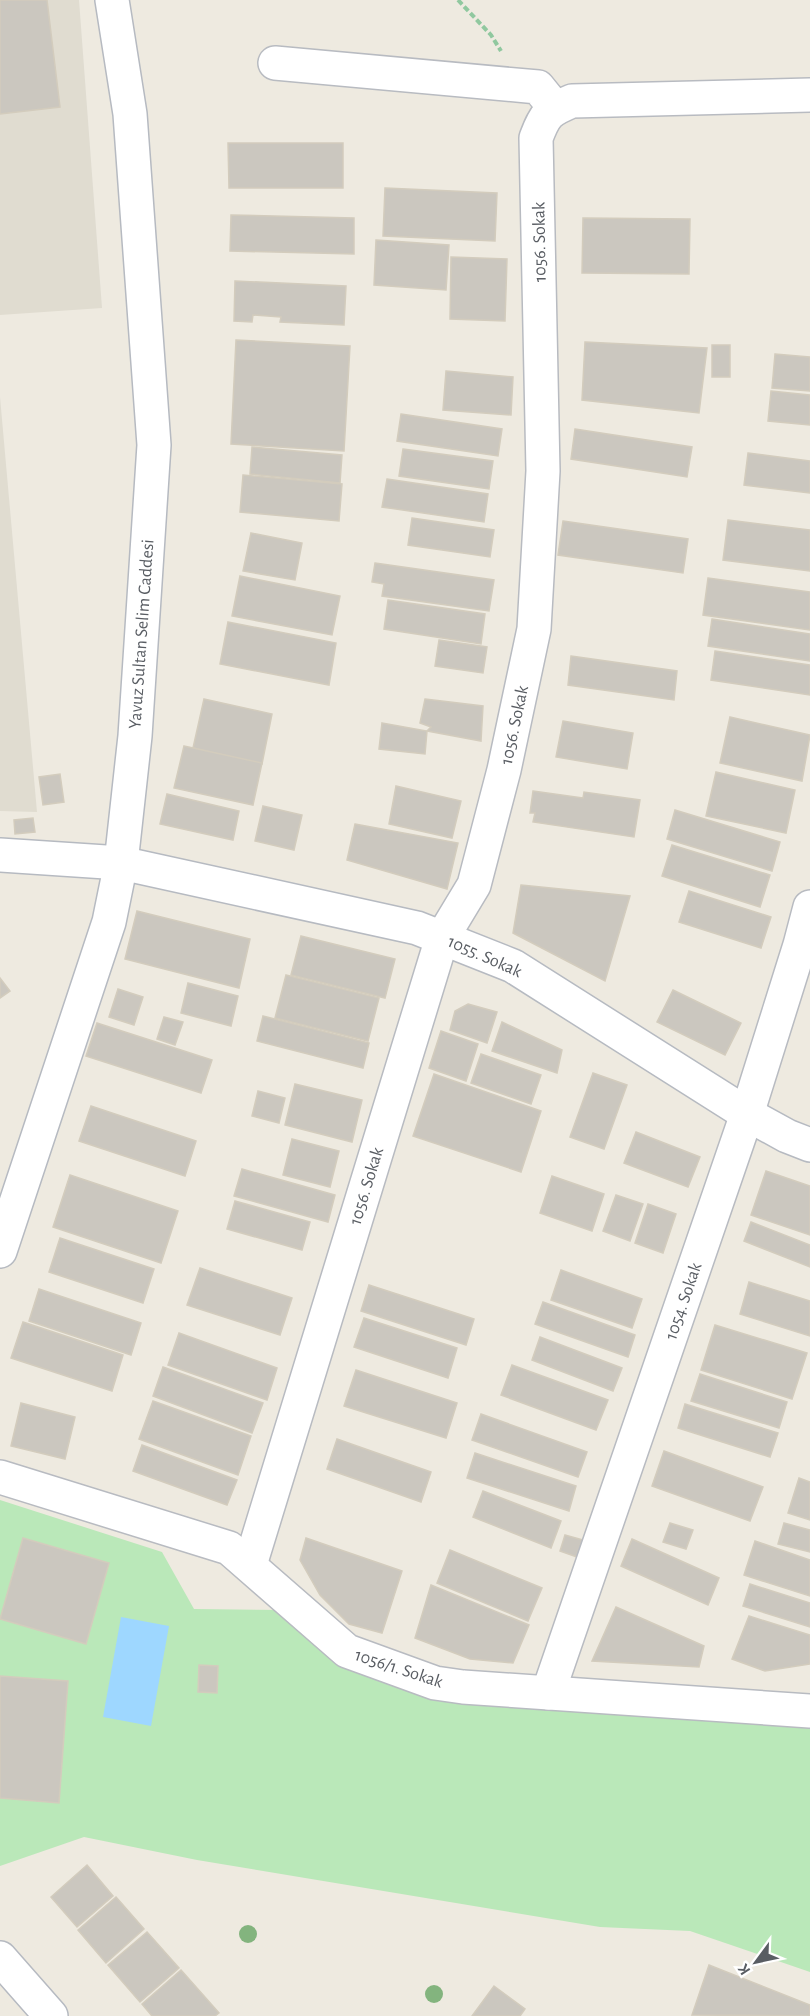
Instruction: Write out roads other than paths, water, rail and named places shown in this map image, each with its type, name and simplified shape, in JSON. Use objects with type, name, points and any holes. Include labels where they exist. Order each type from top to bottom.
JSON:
[{"type":"street","name":"Yavuz Sultan Selim Caddesi","points":[[0,1251],[109,922],[121,863],[135,736],[154,445],[130,114],[112,0]]},
{"type":"street","points":[[275,63],[538,87],[555,108],[572,101],[810,95]]},
{"type":"street","name":"1056. Sokak","points":[[250,1565],[442,938],[474,885],[504,770],[534,628],[543,471],[536,138],[543,118],[555,108]]},
{"type":"street","name":"1055. Sokak","points":[[0,855],[121,863],[417,928],[513,966],[747,1114],[787,1136],[810,1144]]},
{"type":"street","name":"1054. Sokak","points":[[548,1693],[747,1114],[810,907]]},
{"type":"street","name":"1056/1. Sokak","points":[[0,1478],[229,1548],[347,1651],[435,1683],[463,1687],[810,1711]]},
{"type":"street","points":[[0,1958],[51,2016]]},
{"type":"water","points":[[121,1617],[169,1626],[151,1726],[103,1717]]}]
